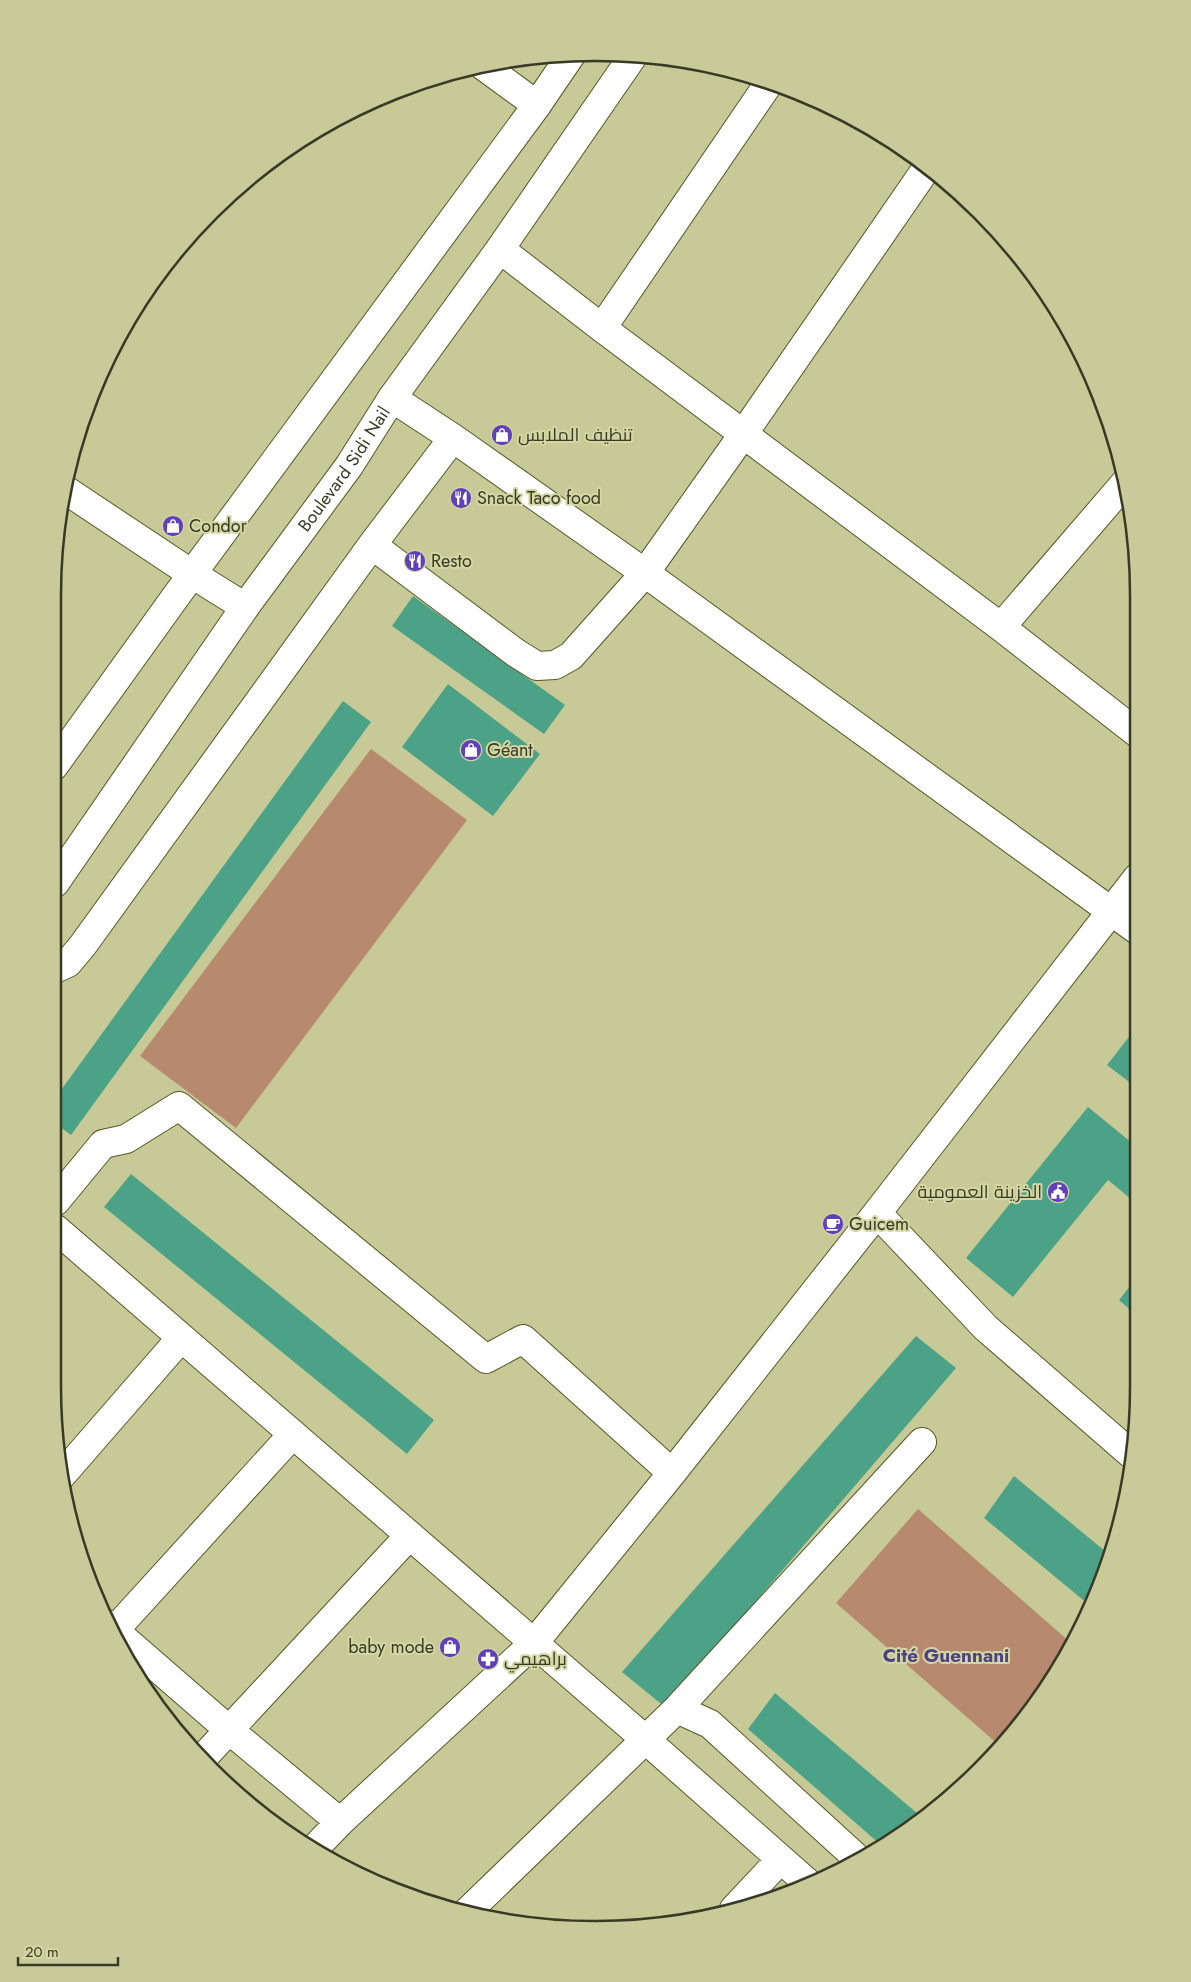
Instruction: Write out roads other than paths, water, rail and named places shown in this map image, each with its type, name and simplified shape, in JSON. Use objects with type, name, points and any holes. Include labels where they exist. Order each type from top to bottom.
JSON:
[{"type":"street","points":[[61,756],[566,62]]},
{"type":"street","name":"Boulevard Sidi Nail","points":[[61,874],[245,607],[349,466],[392,398],[500,249],[629,62]]},
{"type":"street","points":[[491,72],[536,105]]},
{"type":"street","points":[[602,328],[765,89]]},
{"type":"street","points":[[372,545],[536,666],[555,665],[571,656],[645,573],[928,178]]},
{"type":"street","points":[[500,249],[602,328],[1001,627],[1130,728]]},
{"type":"street","points":[[392,398],[453,438],[645,573],[1130,925]]},
{"type":"street","points":[[61,966],[68,963],[84,945],[372,545],[453,438]]},
{"type":"street","points":[[1001,627],[1119,489]]},
{"type":"street","points":[[71,494],[245,607]]},
{"type":"street","points":[[319,1844],[340,1822],[534,1643],[672,1473],[877,1213],[1130,887]]},
{"type":"street","points":[[61,1195],[103,1144],[126,1139],[179,1106],[486,1359],[523,1339],[672,1473]]},
{"type":"street","points":[[877,1213],[986,1328],[1126,1449]]},
{"type":"street","points":[[61,1240],[181,1338],[293,1434],[646,1740],[803,1879]]},
{"type":"street","points":[[68,1468],[181,1338]]},
{"type":"street","points":[[116,1623],[293,1434]]},
{"type":"street","points":[[473,1906],[677,1709],[922,1442]]},
{"type":"street","points":[[208,1753],[409,1536]]},
{"type":"street","points":[[127,1642],[340,1822]]},
{"type":"street","points":[[677,1709],[710,1724],[853,1854]]},
{"type":"street","points":[[742,1900],[780,1860]]},
{"type":"place","name":"تنظيف الملابس","points":[[502,435]]},
{"type":"place","name":"Snack Taco food","points":[[461,498]]},
{"type":"place","name":"Condor","points":[[173,526]]},
{"type":"place","name":"Resto","points":[[415,561]]},
{"type":"place","name":"Géant","points":[[471,750]]},
{"type":"place","name":"الخزينة العمومية","points":[[1058,1192]]},
{"type":"place","name":"Guicem","points":[[833,1224]]},
{"type":"place","name":"baby mode","points":[[450,1647]]},
{"type":"place","name":"براهيمي","points":[[488,1659]]},
{"type":"district","name":"Cité Guennani","points":[[946,1655]]}]
